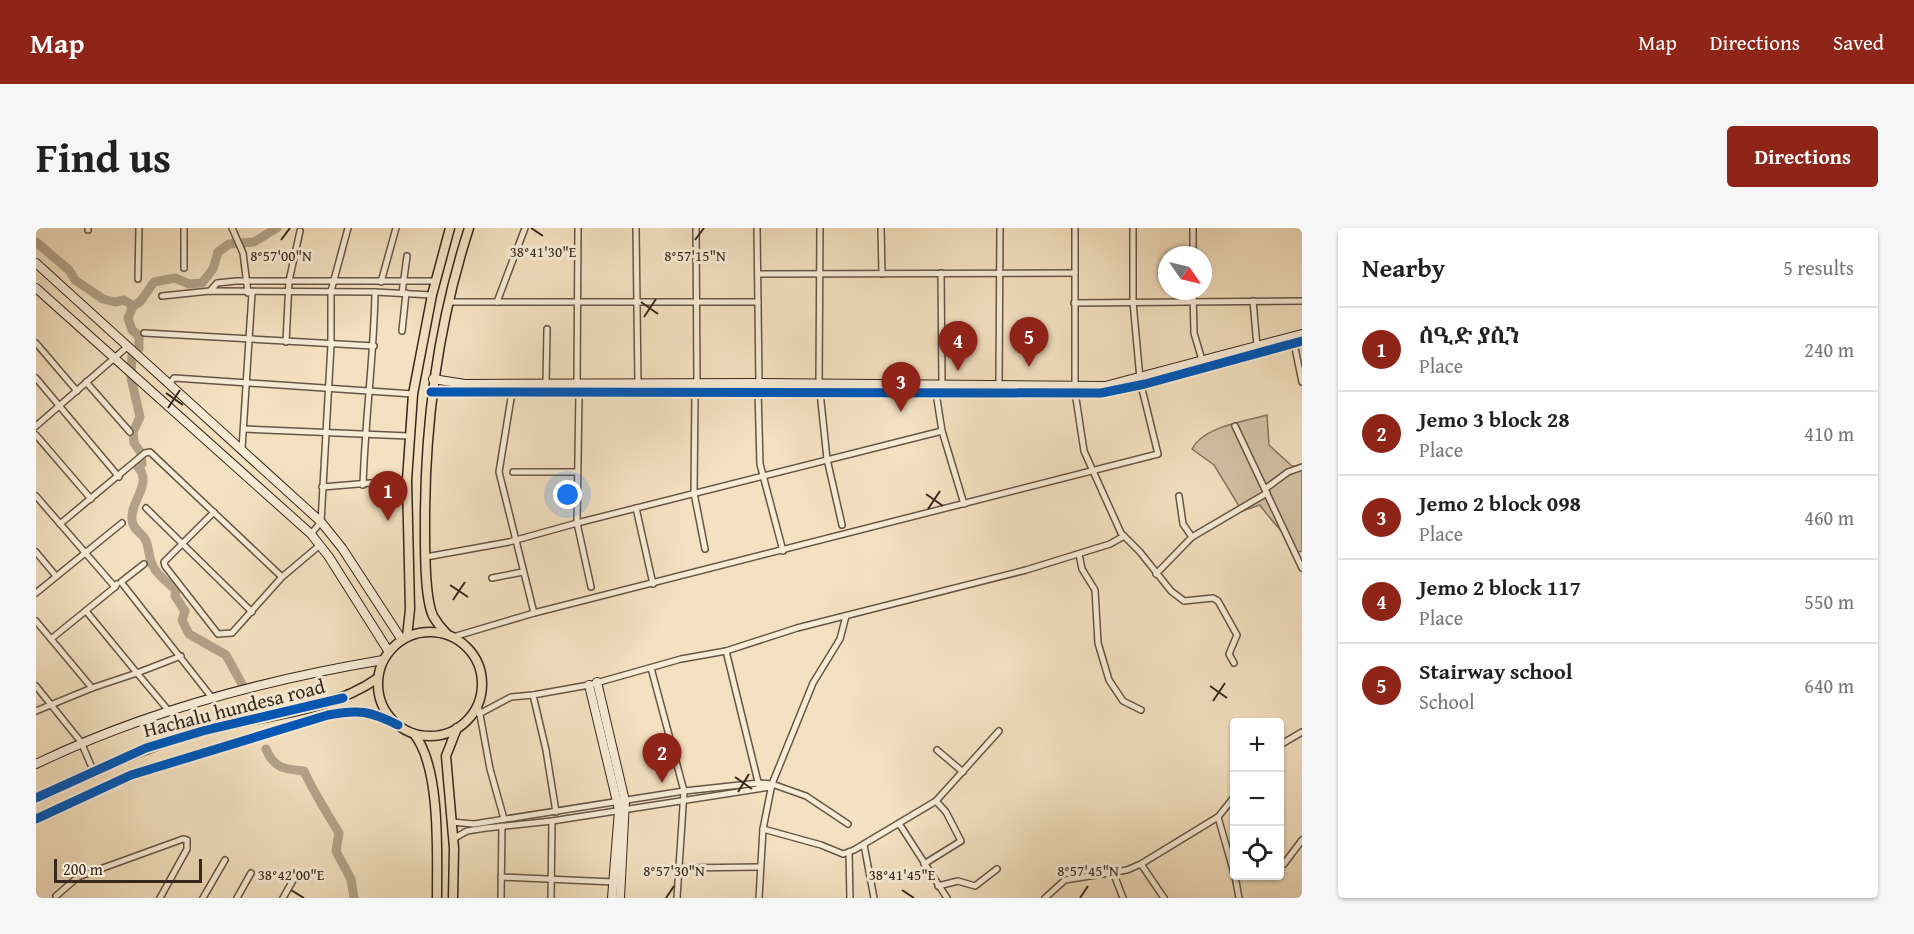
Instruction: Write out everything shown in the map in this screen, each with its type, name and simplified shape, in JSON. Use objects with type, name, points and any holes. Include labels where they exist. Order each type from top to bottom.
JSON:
[{"type":"main road","points":[[404,639],[410,609],[407,480],[413,394],[432,295],[450,228]]},
{"type":"main road","points":[[414,734],[432,736],[457,728],[465,722],[478,704],[482,684],[478,665],[468,648],[450,636],[433,616],[429,604],[426,557],[428,427],[431,392],[448,302],[469,228]]},
{"type":"main road","points":[[410,426],[428,427]]},
{"type":"main road","points":[[398,725],[382,704],[378,678],[383,660],[404,639],[420,633],[450,636]]},
{"type":"main road","name":"Hachalu hundesa road","points":[[36,798],[93,770],[146,748],[206,730],[337,700],[360,691],[378,678]]},
{"type":"main road","points":[[36,819],[131,775],[328,715],[361,711],[374,713],[414,734],[422,744],[430,764],[437,898]]},
{"type":"main road","points":[[453,898],[453,839],[446,751],[457,728]]},
{"type":"main road","points":[[437,873],[453,872]]},
{"type":"street","points":[[138,279],[139,228]]},
{"type":"street","points":[[184,228],[184,268]]},
{"type":"street","points":[[232,228],[239,243],[250,293],[250,339],[242,449]]},
{"type":"street","points":[[311,534],[321,522],[331,345],[331,291],[348,228]]},
{"type":"street","points":[[381,282],[396,228]]},
{"type":"street","points":[[496,302],[525,228]]},
{"type":"street","points":[[578,228],[577,523],[591,587]]},
{"type":"street","points":[[636,228],[638,384]]},
{"type":"street","points":[[696,228],[697,383]]},
{"type":"street","points":[[757,228],[759,382]]},
{"type":"street","points":[[820,228],[819,388],[826,459],[842,525]]},
{"type":"street","points":[[881,228],[882,274]]},
{"type":"street","points":[[999,384],[1000,228]]},
{"type":"street","points":[[1075,228],[1075,389],[1084,451],[1124,536],[1140,552],[1156,574],[1180,599],[1190,602],[1213,598],[1218,602],[1237,635],[1229,654],[1234,663]]},
{"type":"street","points":[[450,636],[1158,454],[1141,382],[1133,302],[1133,228]]},
{"type":"street","points":[[1193,228],[1193,246]]},
{"type":"street","points":[[286,342],[289,281],[300,231]]},
{"type":"street","points":[[402,331],[403,282],[407,256]]},
{"type":"street","points":[[36,263],[321,522],[342,548],[404,639]]},
{"type":"street","points":[[941,273],[942,384]]},
{"type":"street","points":[[758,274],[1075,273]]},
{"type":"street","points":[[210,291],[217,283],[247,281],[332,283],[436,281]]},
{"type":"street","points":[[36,288],[311,534],[389,652]]},
{"type":"street","points":[[162,296],[210,291],[250,293],[331,291],[432,295]]},
{"type":"street","points":[[363,485],[365,435],[374,346],[375,292]]},
{"type":"street","points":[[36,301],[44,294]]},
{"type":"street","points":[[1074,303],[1194,300],[1302,302]]},
{"type":"street","points":[[1194,300],[1194,333],[1203,360]]},
{"type":"street","points":[[1253,301],[1257,346]]},
{"type":"street","points":[[448,302],[758,302]]},
{"type":"street","points":[[546,385],[547,329]]},
{"type":"street","points":[[144,333],[374,346]]},
{"type":"street","points":[[433,379],[465,384],[537,388],[695,392],[999,384],[1101,393],[1276,345],[1302,334]]},
{"type":"street","points":[[1141,382],[1203,360],[1257,346],[1298,342],[1302,382]]},
{"type":"street","points":[[36,343],[77,391]]},
{"type":"street","points":[[36,426],[127,347]]},
{"type":"street","points":[[36,378],[119,477]]},
{"type":"street","points":[[169,384],[174,378],[413,394]]},
{"type":"street","points":[[86,382],[130,432]]},
{"type":"street","points":[[431,392],[512,392],[546,385],[578,389],[638,384],[759,382],[819,388]]},
{"type":"street","points":[[714,383],[714,392]]},
{"type":"street","points":[[902,387],[936,393],[1075,389]]},
{"type":"street","points":[[512,392],[499,472],[534,613]]},
{"type":"street","points":[[695,392],[694,493],[705,549]]},
{"type":"street","points":[[758,392],[758,442],[763,476],[783,551]]},
{"type":"street","points":[[936,393],[942,431],[964,504]]},
{"type":"street","points":[[1235,426],[1302,568]]},
{"type":"street","points":[[244,429],[409,436]]},
{"type":"street","points":[[426,557],[515,541],[577,523],[942,431]]},
{"type":"street","points":[[36,435],[91,499]]},
{"type":"street","points":[[60,525],[145,453],[152,454],[282,577]]},
{"type":"street","points":[[1156,574],[1192,537],[1266,491],[1288,472],[1302,467]]},
{"type":"street","points":[[513,472],[576,472]]},
{"type":"street","points":[[322,487],[407,480]]},
{"type":"street","points":[[36,496],[115,586]]},
{"type":"street","points":[[1179,496],[1183,524],[1192,537]]},
{"type":"street","points":[[146,508],[252,612]]},
{"type":"street","points":[[636,508],[653,584]]},
{"type":"street","points":[[214,512],[166,558],[165,566],[218,634],[228,636],[232,633],[282,577],[320,545]]},
{"type":"street","points":[[36,593],[122,523]]},
{"type":"street","points":[[479,714],[511,697],[593,683],[707,653],[726,651],[791,630],[942,593],[1079,554],[1124,536]]},
{"type":"street","points":[[36,552],[56,576]]},
{"type":"street","points":[[1079,554],[1082,568],[1095,590],[1098,643],[1109,680],[1123,701],[1141,711]]},
{"type":"street","points":[[51,639],[144,564]]},
{"type":"street","points":[[492,578],[523,572]]},
{"type":"street","points":[[121,582],[213,699]]},
{"type":"street","points":[[86,611],[168,710]]},
{"type":"street","points":[[371,622],[384,612]]},
{"type":"street","points":[[759,898],[763,829],[773,786],[813,682],[840,639],[846,616]]},
{"type":"street","points":[[36,621],[92,688]]},
{"type":"street","points":[[726,651],[759,785]]},
{"type":"street","points":[[36,711],[181,656]]},
{"type":"street","points":[[36,764],[81,742],[168,710],[308,675],[383,660]]},
{"type":"street","points":[[651,668],[684,791],[677,898]]},
{"type":"street","points":[[593,683],[622,806],[620,898]]},
{"type":"street","points":[[36,686],[81,742],[93,770]]},
{"type":"street","points":[[532,694],[556,812]]},
{"type":"street","points":[[478,704],[503,822],[501,898]]},
{"type":"street","points":[[763,829],[821,845],[843,854],[849,852],[900,825],[936,801],[999,731]]},
{"type":"street","points":[[1284,743],[1302,732]]},
{"type":"street","points":[[938,750],[963,772]]},
{"type":"street","points":[[452,822],[468,825],[522,820],[570,810],[684,800],[759,785]]},
{"type":"street","points":[[522,820],[552,821],[684,791],[759,785],[773,786],[806,796],[848,824]]},
{"type":"street","points":[[924,864],[962,839],[936,801]]},
{"type":"street","points":[[1045,898],[1065,880],[1127,870],[1141,864],[1218,817],[1230,802]]},
{"type":"street","points":[[612,898],[622,806]]},
{"type":"street","points":[[570,810],[572,817]]},
{"type":"street","points":[[1218,817],[1230,854]]},
{"type":"street","points":[[551,898],[552,821]]},
{"type":"street","points":[[453,839],[467,831],[503,822]]},
{"type":"street","points":[[900,825],[947,898]]},
{"type":"street","points":[[54,897],[78,877],[183,839],[187,840],[187,849],[160,898]]},
{"type":"street","points":[[1284,864],[1302,840]]},
{"type":"street","points":[[864,845],[874,898]]},
{"type":"street","points":[[849,852],[850,898]]},
{"type":"street","points":[[203,898],[225,860]]},
{"type":"street","points":[[1141,864],[1164,898]]},
{"type":"street","points":[[679,868],[760,867]]},
{"type":"street","points":[[938,886],[958,881],[975,886],[998,869]]},
{"type":"street","points":[[1113,872],[1123,898]]},
{"type":"street","points":[[237,898],[252,873]]},
{"type":"street","points":[[283,898],[296,875]]},
{"type":"street","points":[[501,877],[614,882]]},
{"type":"street","points":[[1237,880],[1239,898]]},
{"type":"street","points":[[54,897],[63,898]]},
{"type":"shaded area","points":[[1267,415],[1269,445],[1292,466],[1302,466],[1302,551],[1298,552],[1260,505],[1242,511],[1214,465],[1192,449],[1198,441],[1215,430]]},
{"type":"waterway","points":[[133,306],[140,302],[154,282],[175,278],[189,284],[202,283],[213,269],[218,252],[229,244],[254,242],[277,228]]},
{"type":"waterway","points":[[36,242],[69,270],[75,280],[103,299],[115,302],[124,300],[133,306],[128,318],[132,330],[139,336],[139,349],[132,353],[131,378],[140,417],[133,432],[134,443],[141,453],[142,464],[138,467],[143,480],[132,513],[132,520],[135,528],[145,539],[150,560],[155,569],[176,590],[175,596],[185,611],[182,620],[189,634],[226,655],[242,684]]},
{"type":"waterway","points":[[266,749],[273,761],[281,767],[304,771],[339,833],[336,851],[351,879],[354,898]]},
{"type":"cycle path","points":[[431,392],[1101,393],[1145,384],[1302,341]]},
{"type":"cycle path","points":[[36,798],[146,748],[206,730],[343,698]]},
{"type":"cycle path","points":[[36,819],[131,775],[328,715],[348,712],[364,713],[398,725]]},
{"type":"place","name":"Stairway school","points":[[1029,367]]},
{"type":"place","name":"Jemo 2 block 117","points":[[958,371]]},
{"type":"place","name":"Jemo 2 block 098","points":[[901,412]]},
{"type":"place","name":"ሰዒድ ያሲን","points":[[388,521]]},
{"type":"place","name":"Jemo 3 block 28","points":[[662,783]]}]
